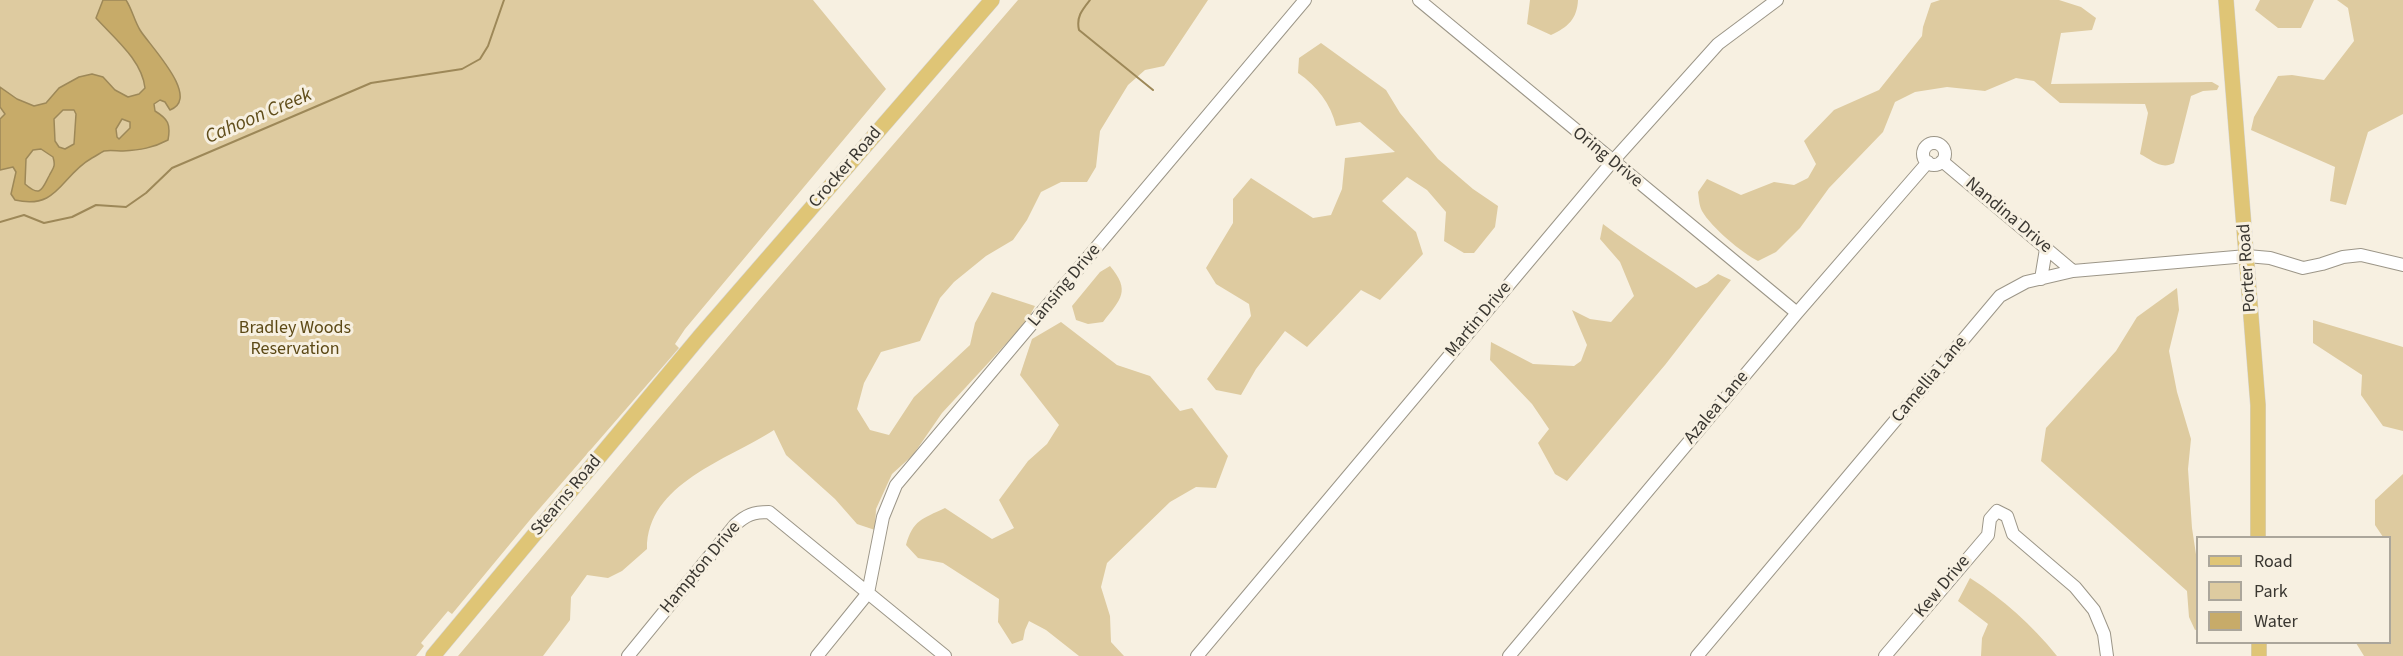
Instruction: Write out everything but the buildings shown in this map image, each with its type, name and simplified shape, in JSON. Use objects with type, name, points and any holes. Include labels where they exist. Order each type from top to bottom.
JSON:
[{"type":"main road","name":"Crocker Road","points":[[701,335],[992,0]]},
{"type":"main road","name":"Porter Road","points":[[2226,0],[2258,405],[2258,536]]},
{"type":"main road","name":"Stearns Road","points":[[433,656],[701,335]]},
{"type":"street","name":"Lansing Drive","points":[[868,593],[883,517],[896,485],[1305,0]]},
{"type":"street","name":"Oring Drive","points":[[1419,0],[1797,313]]},
{"type":"street","name":"Martin Drive","points":[[1197,656],[1612,162],[1718,44],[1777,0]]},
{"type":"street","points":[[1934,143],[1943,147],[1945,154],[1942,161],[1934,164],[1928,162],[1924,156],[1925,149],[1934,143]]},
{"type":"street","name":"Nandina Drive","points":[[1942,161],[2073,271]]},
{"type":"street","name":"Azalea Lane","points":[[1509,656],[1797,313],[1928,162]]},
{"type":"street","points":[[2041,279],[2046,249]]},
{"type":"street","name":"Camellia Lane","points":[[1697,656],[2000,296],[2026,282],[2073,271],[2247,256],[2270,258],[2302,268],[2343,257],[2361,255],[2403,265]]},
{"type":"street","name":"Kew Drive","points":[[1885,656],[1988,535],[1992,515],[1997,511],[2004,512],[2013,534]]},
{"type":"street","name":"Hampton Drive","points":[[628,656],[735,525],[744,516],[754,512],[769,512],[945,656]]},
{"type":"street","points":[[1988,535],[2013,534],[2075,587],[2094,610],[2104,634],[2107,656]]},
{"type":"street","points":[[817,656],[868,593]]},
{"type":"green space","name":"Bradley Woods Reservation","points":[[0,0],[813,0],[886,89],[685,329],[675,344],[679,348],[534,515],[452,614],[448,611],[421,643],[424,646],[416,656],[0,656]]},
{"type":"green space","points":[[1018,0],[1208,0],[1164,66],[1145,70],[1128,85],[1100,131],[1096,167],[1087,182],[1061,182],[1041,192],[1027,220],[1013,240],[986,256],[954,282],[940,298],[920,341],[881,352],[864,383],[857,409],[870,430],[889,435],[914,397],[970,345],[975,323],[992,292],[1035,306],[1027,321],[942,413],[913,455],[892,474],[876,509],[875,530],[857,524],[835,499],[786,455],[774,430],[714,463],[675,490],[660,507],[651,526],[647,549],[622,571],[608,578],[587,575],[571,597],[570,620],[543,656],[458,656],[759,300]]},
{"type":"green space","points":[[1530,0],[1578,0],[1574,17],[1562,29],[1551,35],[1527,24]]},
{"type":"green space","points":[[1940,0],[2059,0],[2081,7],[2096,18],[2092,30],[2061,33],[2051,84],[2212,82],[2219,86],[2217,90],[2203,91],[2191,96],[2174,163],[2169,165],[2157,163],[2140,154],[2148,113],[2145,104],[2060,103],[2034,81],[2016,78],[1985,91],[1947,87],[1915,92],[1895,102],[1883,132],[1829,188],[1800,228],[1776,252],[1758,261],[1719,232],[1706,217],[1700,204],[1698,192],[1707,179],[1741,195],[1774,182],[1794,185],[1808,178],[1816,164],[1804,141],[1834,110],[1879,90],[1922,36],[1931,3]]},
{"type":"green space","points":[[2260,0],[2314,0],[2301,28],[2278,28],[2255,10]]},
{"type":"green space","points":[[2337,0],[2403,0],[2403,114],[2368,132],[2346,205],[2330,201],[2335,167],[2251,130],[2254,117],[2278,76],[2292,75],[2324,80],[2354,41],[2348,8]]},
{"type":"green space","points":[[1321,43],[1386,90],[1400,113],[1438,159],[1473,189],[1498,206],[1495,227],[1474,253],[1464,253],[1444,241],[1446,212],[1427,190],[1407,177],[1382,201],[1416,232],[1423,254],[1380,300],[1361,290],[1307,347],[1285,331],[1256,369],[1241,395],[1216,390],[1207,379],[1251,316],[1249,304],[1216,284],[1206,268],[1233,223],[1233,199],[1251,178],[1313,218],[1331,215],[1342,189],[1345,158],[1395,152],[1360,122],[1336,126],[1331,110],[1322,96],[1298,73],[1299,58]]},
{"type":"green space","points":[[1603,224],[1696,288],[1718,274],[1731,280],[1665,365],[1567,481],[1555,474],[1538,443],[1549,429],[1532,404],[1490,360],[1491,342],[1533,364],[1574,366],[1581,361],[1587,345],[1572,310],[1590,319],[1611,322],[1634,296],[1620,262],[1600,239]]},
{"type":"green space","points":[[1110,266],[1122,289],[1119,301],[1103,322],[1088,324],[1076,320],[1072,306],[1100,272]]},
{"type":"green space","points":[[2177,288],[2179,310],[2169,351],[2177,392],[2191,439],[2188,469],[2196,554],[2195,630],[2189,617],[2187,591],[2041,461],[2046,428],[2116,351],[2137,317]]},
{"type":"green space","points":[[2313,320],[2403,347],[2403,431],[2383,426],[2361,395],[2362,375],[2313,343]]},
{"type":"green space","points":[[1061,322],[1117,365],[1150,376],[1180,411],[1192,408],[1228,456],[1216,488],[1196,487],[1170,502],[1107,563],[1101,587],[1110,616],[1111,642],[1124,656],[1079,656],[1046,630],[1029,621],[1023,640],[1012,644],[998,622],[999,599],[943,563],[918,558],[906,545],[915,525],[945,508],[992,539],[1014,528],[999,500],[1028,461],[1047,444],[1059,425],[1020,375],[1032,339]]},
{"type":"green space","points":[[2403,474],[2403,656],[2364,656],[2357,644],[2391,644],[2391,536],[2382,536],[2375,525],[2375,500]]},
{"type":"green space","points":[[1970,578],[2016,613],[2057,656],[1981,656],[1982,638],[1988,624],[1958,601]]},
{"type":"water","points":[[103,0],[126,0],[140,30],[170,71],[177,83],[180,95],[178,104],[170,110],[165,102],[160,100],[154,104],[155,111],[168,122],[168,140],[141,149],[104,151],[81,165],[50,196],[30,202],[15,200],[11,194],[16,172],[13,167],[0,170],[0,119],[5,114],[0,107],[0,87],[17,99],[34,106],[46,103],[59,88],[79,77],[92,74],[103,77],[115,90],[128,97],[139,94],[145,88],[139,68],[133,59],[96,18]],"holes":[[[63,110],[74,110],[76,114],[74,144],[65,149],[59,147],[55,141],[54,119]],[[122,119],[130,122],[130,128],[119,139],[116,129]],[[41,149],[53,157],[54,163],[45,185],[38,191],[25,184],[26,159],[33,150]]]},
{"type":"waterway","name":"Cahoon Creek","points":[[0,222],[24,215],[44,223],[72,217],[96,205],[126,207],[146,193],[172,168],[371,83],[462,69],[480,59],[488,46],[504,0]]},
{"type":"waterway","points":[[1090,0],[1079,17],[1079,30],[1153,90]]}]
